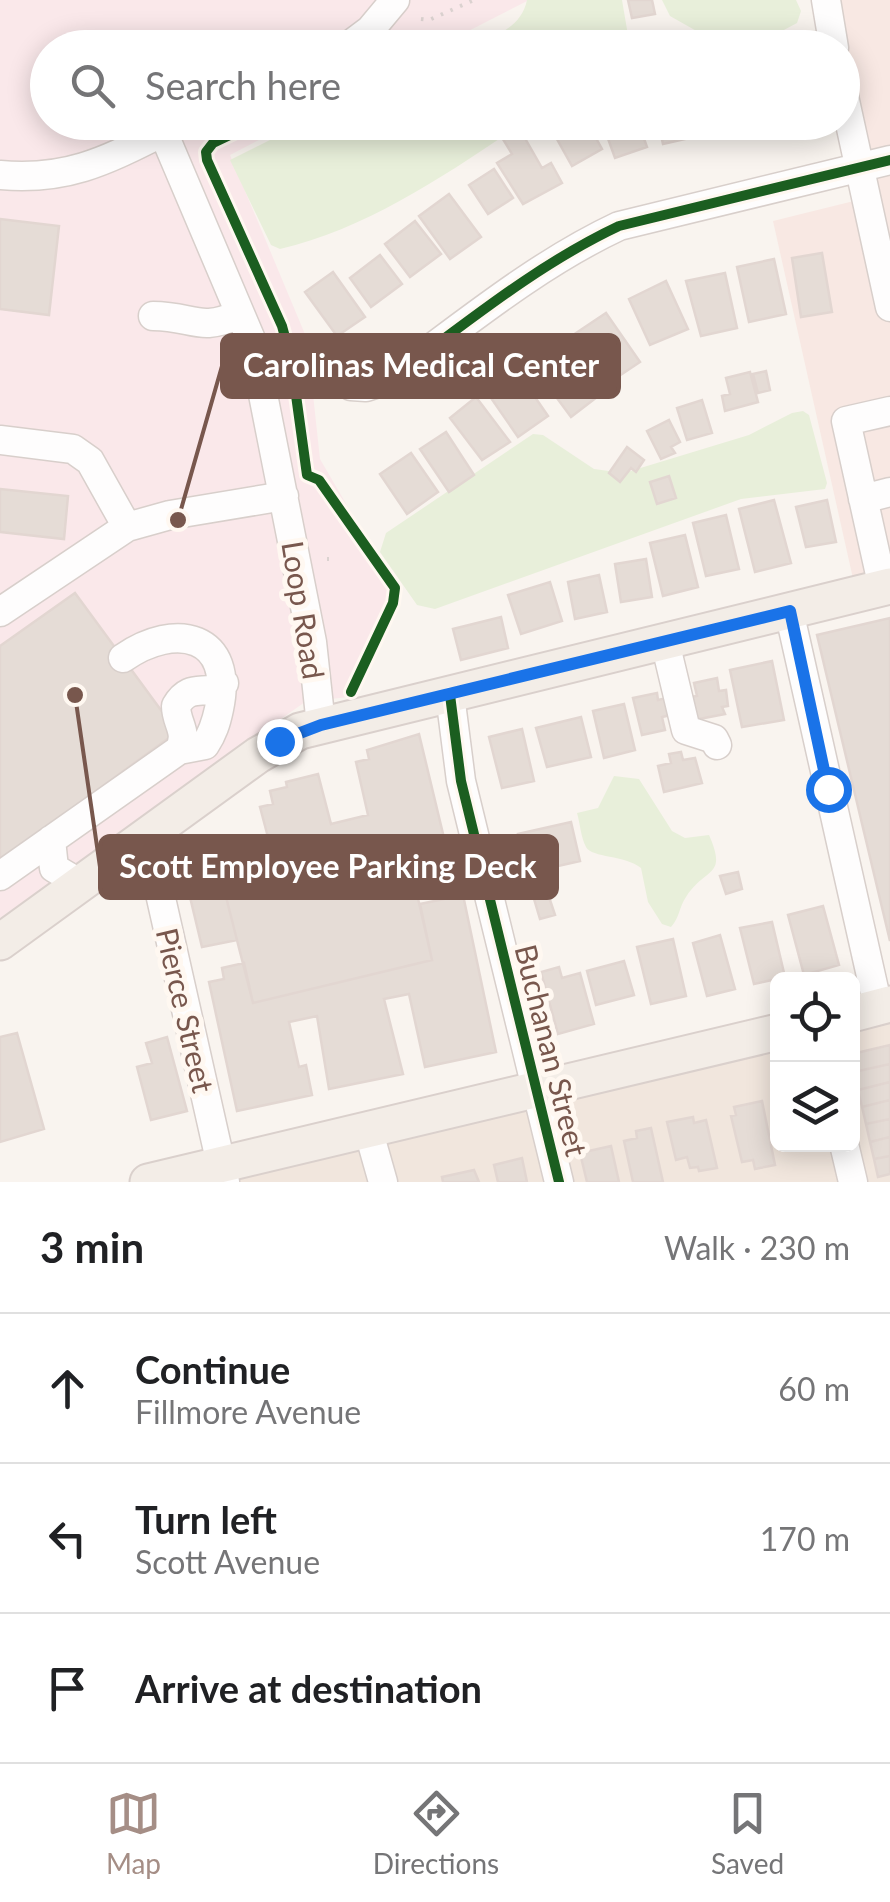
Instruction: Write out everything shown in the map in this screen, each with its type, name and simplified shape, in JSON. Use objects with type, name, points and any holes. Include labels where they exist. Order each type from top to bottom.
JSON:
[{"type":"main road","points":[[0,942],[279,741],[321,725],[886,587]]},
{"type":"main road","points":[[148,1182],[223,1173],[368,1129],[770,1034]]},
{"type":"street","points":[[370,30],[395,0]]},
{"type":"street","points":[[826,0],[831,30]]},
{"type":"street","points":[[0,174],[36,178],[69,174],[148,140]]},
{"type":"street","name":"Loop Road","points":[[178,140],[253,344],[312,642],[321,725]]},
{"type":"street","points":[[854,140],[882,230],[890,307]]},
{"type":"street","points":[[351,386],[366,387],[390,379],[536,272],[619,226],[890,160]]},
{"type":"street","points":[[153,316],[175,316],[208,325],[240,314]]},
{"type":"street","points":[[886,587],[876,495],[846,421],[890,411]]},
{"type":"street","points":[[0,440],[66,448],[90,461],[127,527]]},
{"type":"street","points":[[0,612],[127,527],[170,515],[284,496]]},
{"type":"street","points":[[790,611],[874,1008]]},
{"type":"street","points":[[123,658],[152,641],[186,638],[204,646],[218,660],[224,682],[212,734],[205,745],[178,750]]},
{"type":"street","points":[[665,642],[686,730],[714,739],[718,745]]},
{"type":"street","points":[[0,876],[178,750],[184,741],[176,706],[182,696],[191,690],[214,690],[224,682]]},
{"type":"street","name":"Buchanan Street","points":[[450,695],[461,781],[559,1182]]},
{"type":"street","points":[[51,840],[54,868],[81,884]]},
{"type":"street","name":"Pierce Street","points":[[144,840],[156,876],[223,1173]]},
{"type":"street","points":[[368,1129],[383,1182]]},
{"type":"street","points":[[846,1152],[853,1182]]},
{"type":"path","points":[[413,30],[432,0]]},
{"type":"path","points":[[421,19],[429,20],[474,0]]},
{"type":"shaded area","points":[[0,0],[529,0],[470,30],[30,30],[30,140],[259,140],[230,155],[307,339],[320,459],[395,588],[396,596],[348,697],[305,702],[0,918]]},
{"type":"shaded area","points":[[826,0],[890,0],[890,575],[854,583],[773,221],[874,196],[860,138],[860,30],[836,30]]},
{"type":"shaded area","points":[[890,1017],[890,1182],[211,1182],[770,1047],[770,1152],[860,1152],[860,1024]]},
{"type":"green space","points":[[527,0],[622,0],[627,30],[504,30],[524,10]]},
{"type":"green space","points":[[662,0],[796,0],[801,11],[797,23],[784,30],[695,30],[670,16]]},
{"type":"green space","points":[[270,140],[497,140],[376,213],[313,240],[280,249],[271,245],[230,160]]},
{"type":"green space","points":[[803,411],[809,415],[827,483],[825,489],[741,499],[435,609],[417,605],[380,552],[386,533],[533,434],[543,435],[594,469],[624,473],[749,435]]},
{"type":"green space","points":[[614,776],[639,779],[672,831],[685,838],[709,835],[715,866],[693,887],[671,927],[662,924],[648,902],[641,868],[589,851],[584,843],[577,813],[598,808]]},
{"type":"building","points":[[628,0],[652,0],[655,14],[632,18]]},
{"type":"building","points":[[503,140],[526,140],[542,168],[551,163],[562,183],[523,204],[497,163],[512,154]]},
{"type":"building","points":[[557,140],[597,140],[602,149],[572,166]]},
{"type":"building","points":[[608,140],[644,140],[647,147],[615,158]]},
{"type":"building","points":[[494,169],[513,198],[488,214],[469,185]]},
{"type":"building","points":[[449,194],[481,237],[450,259],[419,216]]},
{"type":"building","points":[[0,219],[59,226],[49,315],[0,309]]},
{"type":"building","points":[[415,221],[441,254],[410,277],[385,244]]},
{"type":"building","points":[[822,253],[832,312],[801,317],[792,258]]},
{"type":"building","points":[[380,255],[402,284],[371,307],[350,278]]},
{"type":"building","points":[[774,259],[786,314],[749,322],[737,267]]},
{"type":"building","points":[[333,272],[365,317],[337,336],[305,292]]},
{"type":"building","points":[[725,273],[737,328],[701,336],[686,281]]},
{"type":"building","points":[[666,281],[688,329],[650,345],[629,299]]},
{"type":"building","points":[[606,313],[640,362],[604,386],[570,337]]},
{"type":"building","points":[[560,347],[597,397],[571,417],[534,367]]},
{"type":"building","points":[[766,371],[770,390],[758,393],[753,374]]},
{"type":"building","points":[[750,372],[758,402],[725,411],[722,396],[730,394],[726,378]]},
{"type":"building","points":[[519,374],[548,416],[518,437],[489,395]]},
{"type":"building","points":[[476,397],[510,442],[482,460],[450,418]]},
{"type":"building","points":[[702,400],[712,433],[687,440],[677,408]]},
{"type":"building","points":[[669,420],[680,442],[671,447],[675,453],[661,459],[647,431]]},
{"type":"building","points":[[446,432],[474,475],[449,492],[420,449]]},
{"type":"building","points":[[627,447],[644,460],[636,472],[631,468],[620,482],[609,473]]},
{"type":"building","points":[[411,453],[438,492],[407,514],[380,474]]},
{"type":"building","points":[[669,476],[676,498],[657,504],[650,482]]},
{"type":"building","points":[[0,489],[68,496],[64,539],[0,532]]},
{"type":"building","points":[[774,500],[791,563],[755,572],[739,509]]},
{"type":"building","points":[[827,500],[836,542],[806,547],[796,507]]},
{"type":"building","points":[[726,515],[739,569],[706,576],[693,523]]},
{"type":"building","points":[[685,535],[698,587],[663,596],[650,543]]},
{"type":"building","points":[[646,559],[652,597],[621,602],[615,564]]},
{"type":"building","points":[[599,575],[607,612],[575,619],[568,582]]},
{"type":"building","points":[[550,582],[562,621],[521,634],[508,595]]},
{"type":"building","points":[[75,593],[177,732],[0,861],[0,646]]},
{"type":"building","points":[[501,617],[508,648],[461,660],[453,629]]},
{"type":"building","points":[[890,618],[890,941],[817,635]]},
{"type":"building","points":[[772,661],[784,720],[742,727],[730,670]]},
{"type":"building","points":[[717,678],[719,691],[726,690],[728,706],[722,707],[725,714],[694,720],[690,697],[697,696],[694,683]]},
{"type":"building","points":[[657,693],[658,700],[667,698],[671,715],[662,717],[665,730],[642,735],[633,698]]},
{"type":"building","points":[[624,704],[635,750],[604,758],[593,711]]},
{"type":"building","points":[[581,717],[591,757],[547,767],[536,728]]},
{"type":"building","points":[[522,729],[534,781],[502,788],[489,737]]},
{"type":"building","points":[[419,734],[451,867],[413,876],[406,846],[224,889],[237,940],[202,947],[178,847],[210,839],[214,854],[269,841],[260,807],[273,804],[270,791],[287,787],[286,782],[318,774],[331,824],[368,815],[356,762],[369,759],[367,750]]},
{"type":"building","points":[[681,752],[683,760],[695,758],[702,783],[664,792],[658,766],[671,763],[669,754]]},
{"type":"building","points":[[571,822],[580,861],[527,873],[518,834]]},
{"type":"building","points":[[406,846],[432,960],[253,1003],[224,889]]},
{"type":"building","points":[[738,872],[742,889],[726,894],[720,876]]},
{"type":"building","points":[[546,888],[555,915],[540,919],[532,892]]},
{"type":"building","points":[[463,895],[496,1052],[425,1067],[409,994],[384,999],[403,1074],[329,1089],[317,1016],[289,1022],[299,1067],[306,1065],[312,1095],[237,1111],[209,982],[224,979],[222,968],[244,963],[253,1003],[432,960],[420,904]]},
{"type":"building","points":[[823,906],[839,965],[803,972],[788,915]]},
{"type":"building","points":[[772,922],[784,972],[770,972],[770,980],[754,984],[740,928]]},
{"type":"building","points":[[720,935],[735,989],[707,996],[693,943]]},
{"type":"building","points":[[673,939],[686,996],[651,1004],[637,947]]},
{"type":"building","points":[[624,961],[634,995],[596,1005],[587,971]]},
{"type":"building","points":[[559,967],[562,978],[580,973],[594,1024],[558,1034],[541,972]]},
{"type":"building","points":[[17,1033],[44,1129],[0,1142],[0,1037]]},
{"type":"building","points":[[167,1037],[187,1111],[151,1120],[137,1067],[152,1063],[146,1043]]},
{"type":"building","points":[[890,1045],[890,1064],[860,1071],[860,1052]]},
{"type":"building","points":[[890,1064],[890,1082],[860,1090],[860,1071]]},
{"type":"building","points":[[890,1082],[890,1100],[862,1107],[860,1090]]},
{"type":"building","points":[[890,1100],[890,1119],[866,1124],[862,1107]]},
{"type":"building","points":[[762,1101],[775,1165],[755,1169],[753,1160],[742,1162],[731,1116],[736,1115],[734,1107]]},
{"type":"building","points":[[693,1117],[694,1123],[706,1120],[717,1168],[699,1171],[698,1167],[690,1168],[687,1157],[676,1160],[667,1122]]},
{"type":"building","points":[[890,1119],[890,1137],[870,1142],[866,1124]]},
{"type":"building","points":[[651,1128],[663,1182],[633,1182],[624,1141],[637,1138],[636,1131]]},
{"type":"building","points":[[890,1137],[890,1156],[874,1159],[870,1142]]},
{"type":"building","points":[[611,1146],[619,1182],[587,1182],[580,1153]]},
{"type":"building","points":[[890,1156],[890,1174],[878,1177],[874,1159]]},
{"type":"building","points":[[522,1158],[527,1182],[498,1182],[494,1165]]},
{"type":"building","points":[[474,1170],[479,1182],[443,1182],[442,1177]]},
{"type":"cycle path","points":[[219,140],[206,152],[207,160],[282,326],[291,359],[307,475],[319,480],[395,588],[393,603],[351,692]]},
{"type":"cycle path","points":[[351,386],[366,387],[390,379],[530,277],[619,226],[890,160]]},
{"type":"cycle path","points":[[450,695],[461,781],[559,1182]]},
{"type":"place","name":"Carolinas Medical Center","points":[[178,520]]},
{"type":"place","name":"Scott Employee Parking Deck","points":[[75,695]]},
{"type":"route","points":[[279,741],[321,725],[790,611],[828,789]]}]
